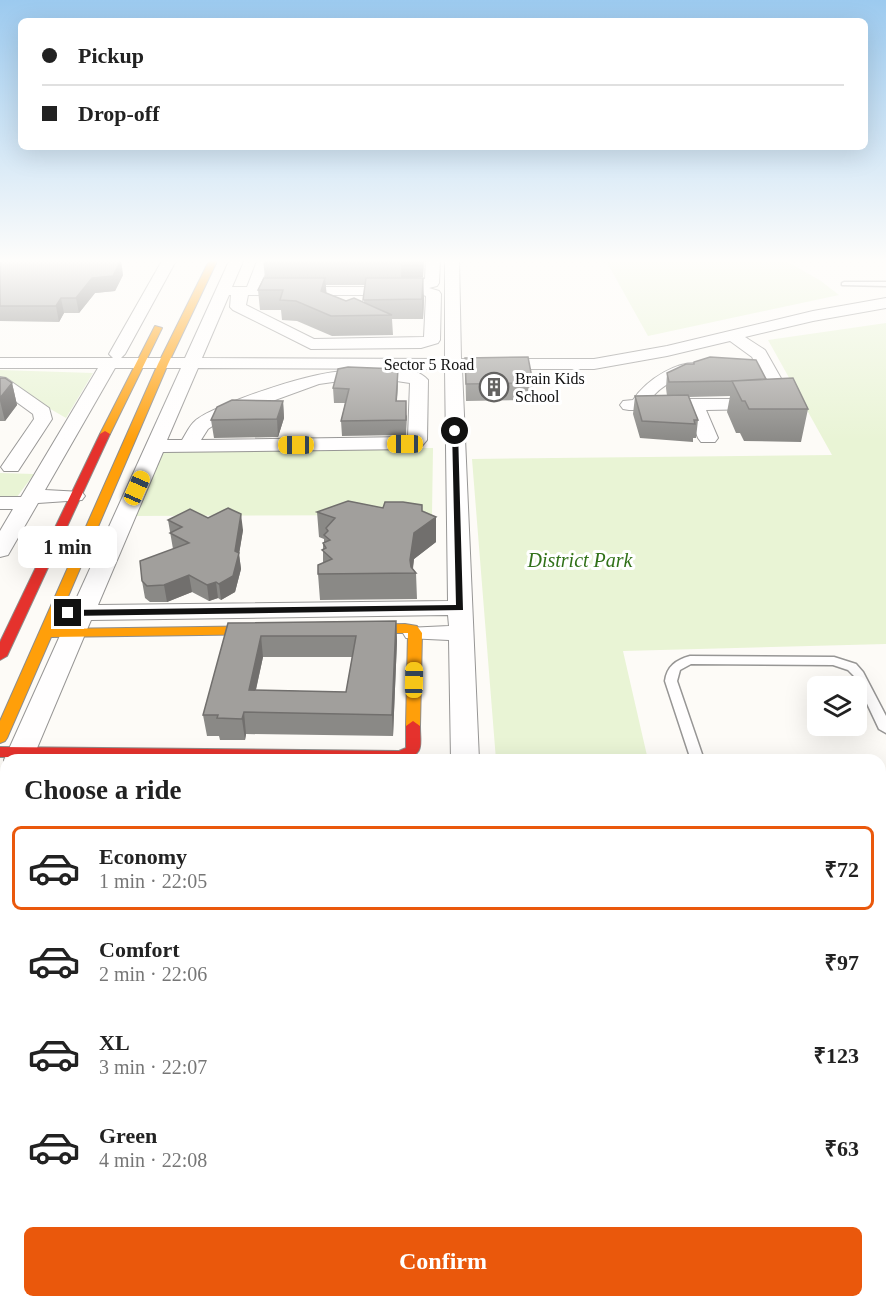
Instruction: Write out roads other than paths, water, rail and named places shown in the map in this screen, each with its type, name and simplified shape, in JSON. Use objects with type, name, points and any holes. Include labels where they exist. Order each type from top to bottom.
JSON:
[{"type":"street","points":[[0,550],[135,320]]},
{"type":"street","points":[[0,656],[75,496],[162,320]]},
{"type":"street","points":[[10,751],[50,623],[185,320]]},
{"type":"street","points":[[10,751],[77,623],[194,359],[218,320]]},
{"type":"street","points":[[264,320],[311,344],[421,344],[432,340],[433,320]]},
{"type":"street","points":[[453,320],[465,754]]},
{"type":"street","name":"Sector 5 Road","points":[[453,360],[625,353],[764,320]]},
{"type":"street","name":"Sector 5 Road","points":[[113,359],[453,360],[594,364],[650,356],[800,320]]},
{"type":"street","points":[[734,336],[762,381]]},
{"type":"street","points":[[717,362],[676,374],[649,387],[642,400],[636,405],[762,404],[780,400],[782,396],[759,354],[745,354]]},
{"type":"street","points":[[0,355],[113,359]]},
{"type":"street","points":[[0,363],[113,359]]},
{"type":"street","points":[[156,446],[414,443],[417,440],[419,380],[406,375],[332,376],[316,379],[216,415],[201,425],[188,445]]},
{"type":"street","points":[[0,382],[42,412],[43,419],[6,467]]},
{"type":"street","points":[[694,404],[708,438]]},
{"type":"street","points":[[6,467],[48,468]]},
{"type":"street","points":[[0,503],[75,496]]},
{"type":"street","points":[[77,623],[460,608]]},
{"type":"street","points":[[50,623],[278,630]]},
{"type":"street","points":[[336,629],[405,628],[415,633],[461,633]]},
{"type":"street","points":[[409,754],[413,750],[415,633]]},
{"type":"street","points":[[10,751],[245,754]]},
{"type":"lane","points":[[695,754],[671,681],[672,671],[677,664],[690,660],[834,661],[845,664],[859,675],[886,729]]},
{"type":"place","name":"Brain Kids School","points":[[494,387]]},
{"type":"park label","name":"District Park","points":[[580,560]]}]
